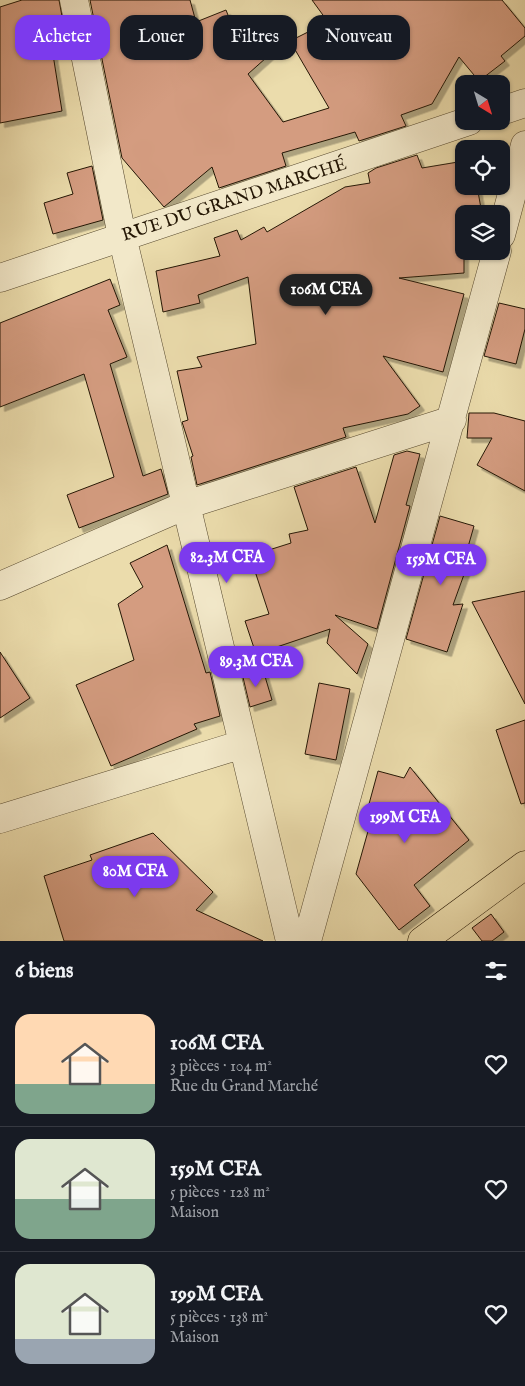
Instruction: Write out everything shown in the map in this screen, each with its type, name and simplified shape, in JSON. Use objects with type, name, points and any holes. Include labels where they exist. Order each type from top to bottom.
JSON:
[{"type":"main road","points":[[422,941],[525,864]]},
{"type":"street","points":[[74,0],[122,236],[290,941]]},
{"type":"street","points":[[510,107],[525,103]]},
{"type":"street","name":"RUE DU GRAND MARCHÉ","points":[[0,278],[455,126]]},
{"type":"street","points":[[509,205],[525,145]]},
{"type":"street","points":[[307,941],[495,260]]},
{"type":"street","points":[[0,586],[186,505],[452,420]]},
{"type":"street","points":[[0,819],[243,744]]},
{"type":"building","points":[[22,0],[59,0],[62,15],[15,15],[15,60],[54,60],[62,111],[0,123],[0,7]]},
{"type":"building","points":[[90,0],[190,0],[194,15],[120,15],[120,60],[203,60],[203,19],[213,15],[213,60],[264,60],[248,74],[283,122],[329,108],[297,53],[297,38],[307,32],[307,60],[410,60],[410,15],[323,15],[312,0],[502,0],[525,28],[525,36],[501,56],[505,61],[487,75],[474,75],[459,57],[432,104],[401,115],[406,126],[359,141],[355,132],[282,153],[286,166],[219,188],[212,167],[164,207],[122,158],[102,60],[110,60],[110,15],[93,15]]},
{"type":"building","points":[[226,10],[228,15],[214,15]]},
{"type":"building","points":[[417,155],[422,168],[455,162],[455,195],[479,195],[480,205],[455,205],[455,260],[464,260],[464,273],[399,278],[464,294],[443,372],[383,356],[420,406],[408,414],[343,428],[346,437],[197,485],[191,457],[193,456],[182,422],[188,420],[177,371],[202,367],[197,357],[256,344],[248,277],[198,295],[200,303],[163,312],[156,271],[220,256],[214,238],[237,230],[241,240],[264,227],[267,232],[345,187],[370,183],[368,173],[376,168]]},
{"type":"building","points":[[92,166],[103,220],[53,234],[44,203],[73,194],[67,173]]},
{"type":"building","points":[[110,279],[120,305],[108,310],[127,357],[110,364],[143,476],[161,469],[168,494],[79,528],[67,495],[114,477],[84,374],[0,407],[0,323]]},
{"type":"building","points":[[499,303],[525,309],[525,329],[516,364],[484,356]]},
{"type":"building","points":[[469,413],[494,413],[525,421],[525,491],[477,465],[492,438],[467,438]]},
{"type":"building","points":[[407,451],[420,454],[406,505],[410,506],[377,629],[335,615],[368,644],[357,674],[327,643],[330,629],[256,654],[245,621],[269,614],[250,556],[291,543],[289,534],[308,530],[294,487],[356,467],[375,523],[394,455]]},
{"type":"building","points":[[440,516],[474,526],[462,568],[466,569],[453,605],[463,604],[447,652],[406,639]]},
{"type":"building","points":[[167,545],[206,673],[210,672],[220,716],[194,724],[197,729],[111,766],[76,685],[134,660],[118,604],[143,587],[130,563]]},
{"type":"building","points":[[525,591],[525,704],[472,602]]},
{"type":"building","points":[[0,652],[30,698],[0,718]]},
{"type":"building","points":[[241,669],[264,673],[272,700],[250,707]]},
{"type":"building","points":[[319,683],[350,689],[336,760],[305,754]]},
{"type":"building","points":[[525,720],[525,803],[521,804],[496,730]]},
{"type":"building","points":[[410,767],[469,840],[414,885],[430,906],[399,930],[356,874],[372,817],[366,815],[378,771],[404,778]]},
{"type":"building","points":[[153,833],[213,892],[196,910],[263,941],[64,941],[44,876],[92,860],[90,855]]},
{"type":"building","points":[[491,914],[504,932],[492,941],[482,941],[472,928]]}]
